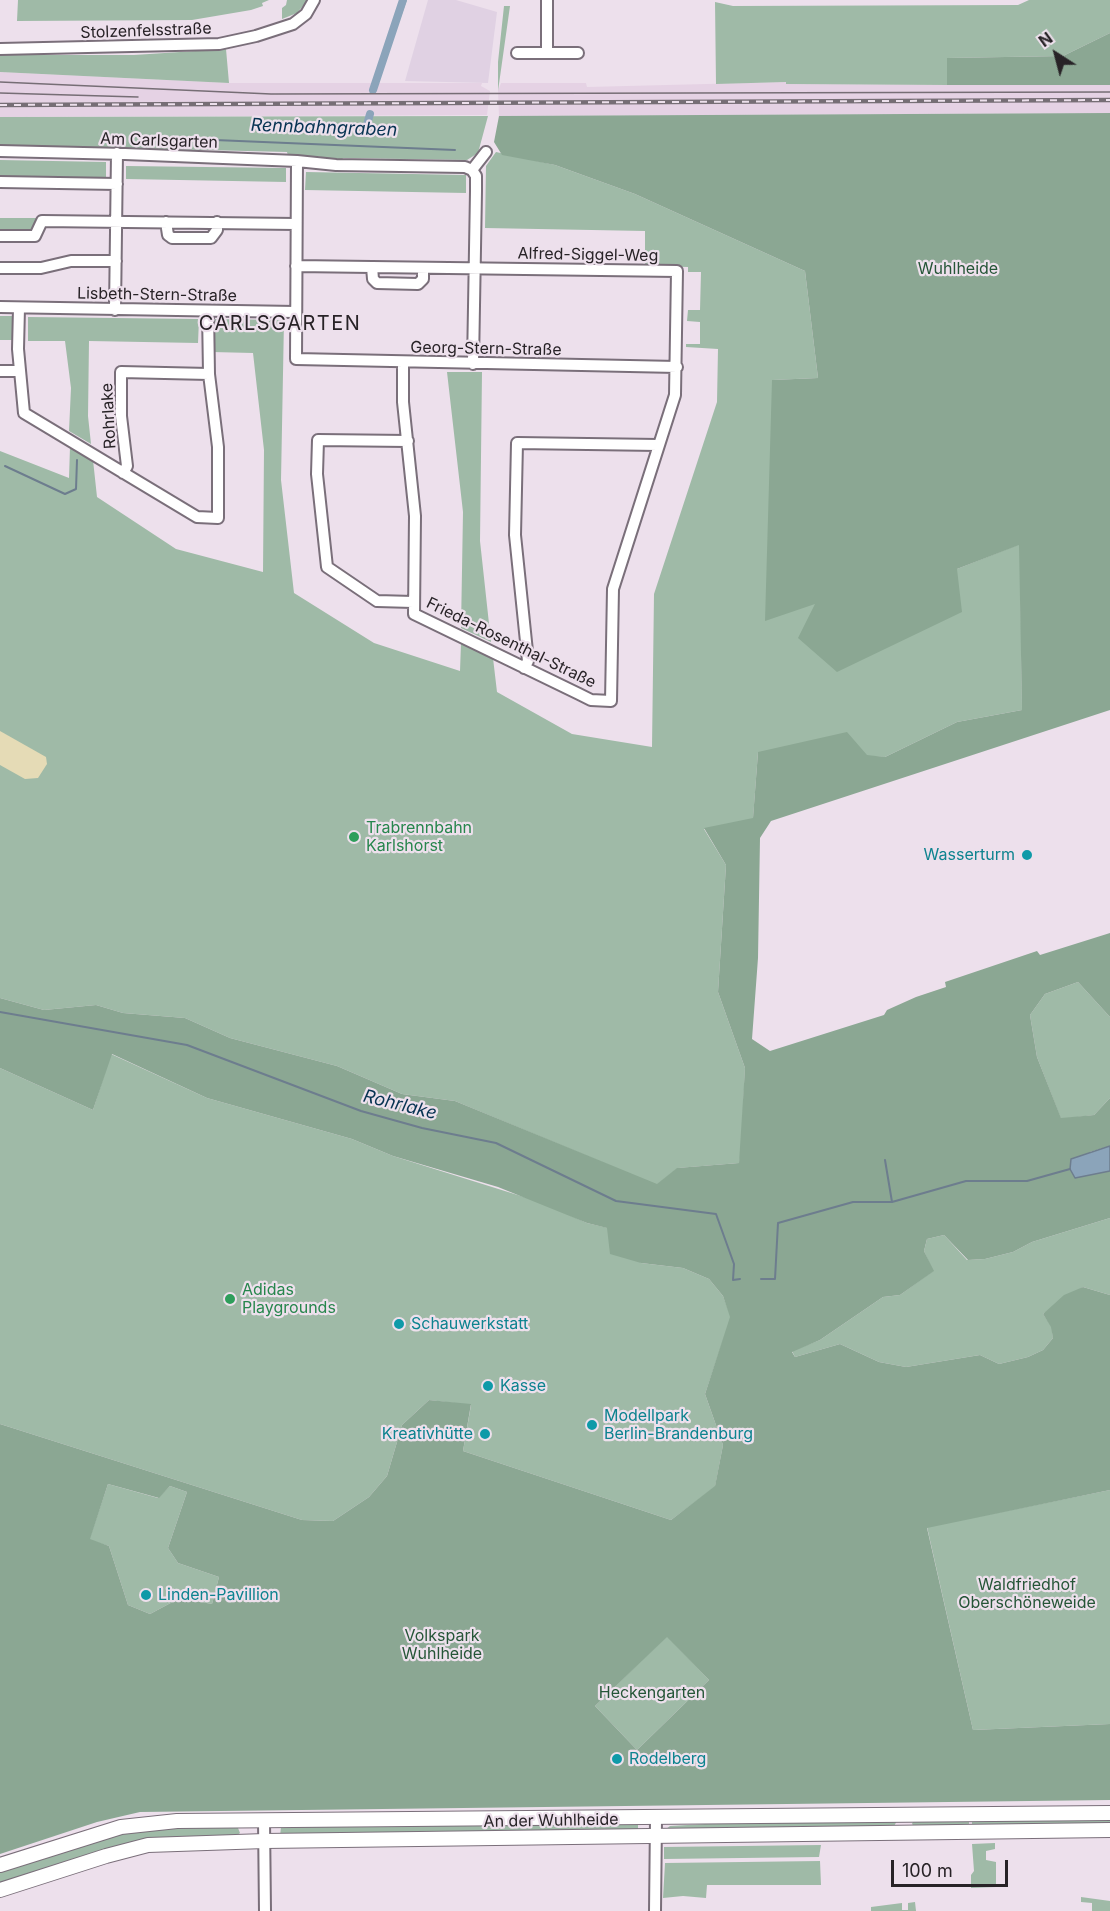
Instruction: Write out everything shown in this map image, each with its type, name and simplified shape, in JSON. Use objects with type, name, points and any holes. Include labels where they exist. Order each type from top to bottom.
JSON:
[{"type":"main road","name":"An der Wuhlheide","points":[[0,1865],[80,1838],[138,1824],[177,1821],[656,1819],[1110,1813]]},
{"type":"main road","name":"An der Wuhlheide","points":[[0,1890],[148,1845],[265,1841],[1110,1830]]},
{"type":"street","name":"Stolzenfelsstraße","points":[[0,49],[219,44],[256,36],[293,24],[306,14],[314,0]]},
{"type":"street","points":[[547,0],[547,53]]},
{"type":"street","points":[[517,53],[578,53]]},
{"type":"street","name":"Am Carlsgarten","points":[[0,151],[117,153],[297,161],[336,165],[465,167],[472,170]]},
{"type":"street","points":[[473,364],[476,176],[472,170],[486,152]]},
{"type":"street","points":[[115,310],[117,153]]},
{"type":"street","points":[[295,312],[297,161]]},
{"type":"street","points":[[0,182],[117,184]]},
{"type":"street","points":[[0,236],[35,237],[42,221],[296,224]]},
{"type":"street","points":[[166,222],[168,235],[172,238],[211,238],[215,235],[217,222]]},
{"type":"street","points":[[0,268],[41,268],[71,261],[116,261]]},
{"type":"street","points":[[296,266],[475,269]]},
{"type":"street","points":[[372,267],[373,279],[377,283],[408,284],[418,284],[423,279],[423,268]]},
{"type":"street","name":"Alfred-Siggel-Weg","points":[[475,269],[677,271],[676,367]]},
{"type":"street","name":"Lisbeth-Stern-Straße","points":[[0,307],[295,312]]},
{"type":"street","points":[[19,308],[20,371],[24,413],[197,517],[218,518],[218,447],[209,374],[208,311]]},
{"type":"street","name":"Georg-Stern-Straße","points":[[295,312],[296,359],[676,367]]},
{"type":"street","name":"Frieda-Rosenthal-Straße","points":[[403,363],[415,516],[413,602],[417,616],[591,700],[611,701],[613,589],[675,395],[676,367]]},
{"type":"street","points":[[0,371],[20,371]]},
{"type":"street","name":"Rohrlake","points":[[123,473],[127,466],[121,416],[122,372],[209,374]]},
{"type":"street","points":[[408,441],[318,440],[317,474],[327,567],[377,601],[413,602]]},
{"type":"street","points":[[524,668],[528,661],[515,535],[517,443],[658,445]]},
{"type":"street","points":[[655,1911],[656,1819]]},
{"type":"street","points":[[264,1820],[265,1911]]},
{"type":"shaded area","points":[[428,0],[456,0],[497,12],[488,83],[405,81]]},
{"type":"shaded area","points":[[0,72],[229,83],[482,83],[481,86],[490,91],[487,115],[0,117]]},
{"type":"shaded area","points":[[786,82],[787,84],[1110,85],[1110,113],[499,116],[498,91],[501,83],[586,83],[587,87]]},
{"type":"green space","points":[[18,0],[269,0],[262,3],[263,6],[251,10],[192,20],[17,21]]},
{"type":"green space","points":[[287,0],[308,0],[297,13],[282,19],[282,8],[286,5]]},
{"type":"green space","points":[[401,0],[407,0],[378,81],[373,81]]},
{"type":"green space","points":[[1029,0],[1110,0],[1110,33],[1063,56],[948,58],[947,85],[786,84],[786,82],[716,84],[715,2],[733,6],[1018,5]]},
{"type":"green space","points":[[504,6],[510,6],[498,91],[498,62]]},
{"type":"green space","points":[[1110,33],[1110,85],[947,85],[947,58],[1063,56]]},
{"type":"green space","points":[[226,49],[229,83],[0,72],[0,55],[134,55]]},
{"type":"green space","name":"Volkspark Wuhlheide","points":[[1110,113],[1110,710],[771,821],[760,838],[758,958],[752,1039],[770,1051],[884,1015],[887,1010],[946,987],[945,982],[1037,951],[1040,955],[1110,933],[1110,1017],[1078,982],[1045,994],[1030,1015],[1037,1057],[1061,1118],[1094,1115],[1110,1098],[1110,1146],[1090,1152],[1103,1172],[1110,1171],[1110,1218],[1032,1242],[1013,1252],[985,1259],[968,1260],[944,1235],[927,1239],[924,1251],[934,1271],[900,1295],[883,1297],[820,1340],[792,1352],[795,1357],[840,1344],[879,1362],[906,1367],[980,1355],[999,1364],[1028,1357],[1043,1350],[1053,1338],[1051,1327],[1043,1314],[1064,1295],[1083,1287],[1110,1295],[1110,1490],[927,1528],[973,1730],[1110,1724],[1110,1800],[140,1812],[97,1822],[0,1854],[0,1424],[302,1520],[333,1521],[369,1497],[387,1476],[402,1425],[429,1400],[471,1404],[463,1451],[671,1520],[715,1486],[723,1445],[705,1394],[730,1317],[723,1296],[709,1279],[683,1268],[641,1263],[610,1254],[607,1228],[587,1223],[498,1187],[393,1156],[352,1139],[207,1098],[112,1054],[93,1110],[0,1068],[0,998],[44,1010],[96,1005],[123,1013],[185,1018],[230,1038],[337,1066],[402,1094],[455,1101],[657,1184],[677,1168],[739,1163],[745,1068],[718,992],[726,865],[704,828],[753,818],[758,752],[847,732],[867,755],[885,757],[957,722],[1022,710],[1019,545],[957,569],[962,612],[837,672],[798,638],[815,604],[765,621],[772,380],[818,378],[805,271],[635,194],[555,165],[502,155],[494,142],[499,116]],"holes":[[[108,1484],[159,1498],[170,1486],[187,1492],[168,1548],[178,1563],[219,1577],[212,1604],[180,1598],[150,1614],[128,1605],[109,1546],[90,1539]],[[667,1637],[709,1680],[637,1750],[595,1706]]]},
{"type":"green space","points":[[488,116],[478,153],[467,160],[343,158],[341,161],[316,156],[288,156],[287,152],[0,145],[0,117]]},
{"type":"green space","name":"Trabrennbahn Karlshorst","points":[[496,152],[555,165],[635,194],[805,271],[818,378],[773,380],[773,409],[816,604],[957,569],[1020,544],[1022,710],[957,722],[885,757],[758,752],[753,819],[704,829],[726,865],[718,992],[745,1068],[741,1153],[739,1163],[678,1168],[657,1185],[455,1101],[402,1094],[337,1066],[230,1038],[185,1018],[123,1013],[96,1005],[44,1010],[0,998],[0,451],[69,478],[70,447],[93,460],[97,497],[176,549],[263,572],[264,450],[253,353],[212,352],[213,319],[284,320],[281,480],[294,593],[374,643],[460,671],[461,643],[493,658],[497,692],[572,734],[652,747],[654,594],[717,402],[718,349],[686,347],[686,344],[700,344],[700,322],[687,321],[688,310],[700,310],[701,272],[688,272],[688,267],[645,266],[645,231],[485,228],[486,166]]},
{"type":"green space","points":[[0,160],[106,162],[106,181],[0,180]]},
{"type":"green space","points":[[126,166],[286,168],[286,182],[126,179]]},
{"type":"green space","points":[[306,172],[466,175],[466,193],[305,190]]},
{"type":"green space","points":[[0,218],[36,218],[35,233],[0,232]]},
{"type":"green space","points":[[0,316],[15,316],[14,340],[0,340]]},
{"type":"green space","points":[[28,317],[199,319],[198,343],[89,341],[88,416],[91,444],[69,431],[71,388],[65,341],[28,341]]},
{"type":"green space","points":[[447,372],[482,372],[480,541],[491,642],[461,628],[463,512]]},
{"type":"green space","points":[[1078,982],[1110,1017],[1110,1098],[1094,1115],[1061,1119],[1037,1057],[1030,1015],[1045,994]]},
{"type":"green space","points":[[111,1054],[207,1098],[352,1139],[393,1156],[540,1202],[587,1223],[608,1228],[641,1263],[683,1268],[709,1279],[723,1296],[731,1317],[705,1394],[723,1445],[715,1487],[671,1520],[463,1451],[471,1405],[429,1400],[402,1425],[387,1476],[369,1497],[333,1521],[302,1520],[0,1424],[0,1068],[93,1110]]},
{"type":"green space","points":[[1110,1218],[1110,1295],[1083,1287],[1043,1314],[1052,1327],[1053,1338],[1043,1350],[1028,1357],[999,1364],[980,1355],[906,1367],[879,1362],[840,1344],[795,1357],[792,1351],[820,1340],[883,1297],[900,1295],[933,1271],[924,1251],[927,1239],[944,1235],[967,1260],[985,1259],[1013,1252],[1032,1242]]},
{"type":"green space","points":[[108,1484],[158,1498],[170,1486],[187,1492],[168,1548],[178,1563],[219,1577],[212,1604],[180,1598],[150,1614],[128,1605],[109,1546],[89,1540]]},
{"type":"green space","name":"Waldfriedhof Oberschöneweide","points":[[1110,1490],[1110,1724],[973,1730],[927,1527]]},
{"type":"green space","name":"Heckengarten","points":[[667,1636],[709,1680],[637,1750],[595,1706]]},
{"type":"green space","points":[[1110,1818],[1110,1826],[972,1828],[972,1819]]},
{"type":"green space","points":[[914,1819],[969,1819],[969,1827],[914,1826],[912,1824]]},
{"type":"green space","points":[[897,1820],[894,1827],[666,1829],[670,1826],[757,1821]]},
{"type":"green space","points":[[638,1823],[638,1831],[280,1836],[281,1827]]},
{"type":"green space","points":[[170,1825],[238,1828],[240,1833],[235,1837],[190,1837],[0,1884],[0,1869],[104,1835]]},
{"type":"green space","points":[[995,1843],[995,1849],[986,1851],[986,1860],[996,1862],[996,1887],[971,1888],[971,1875],[974,1871],[972,1844]]},
{"type":"green space","points":[[821,1845],[819,1857],[664,1859],[664,1847]]},
{"type":"green space","points":[[820,1861],[821,1885],[707,1885],[706,1898],[683,1896],[663,1898],[665,1863]]},
{"type":"green space","points":[[1081,1897],[1110,1901],[1110,1911],[1092,1911],[1092,1903],[1081,1902]]},
{"type":"green space","points":[[915,1902],[916,1911],[871,1911],[871,1907],[902,1903],[902,1910],[908,1910],[908,1903]]},
{"type":"sand","points":[[0,731],[46,757],[47,764],[38,778],[25,779],[0,765]]},
{"type":"water","points":[[1110,1146],[1110,1171],[1075,1178],[1070,1169],[1071,1159]]},
{"type":"waterway","name":"Rennbahngraben","points":[[373,90],[403,0]]},
{"type":"waterway","name":"Rennbahngraben","points":[[366,128],[370,114]]},
{"type":"waterway","name":"Rennbahngraben","points":[[191,139],[455,150]]},
{"type":"waterway","points":[[5,466],[65,494],[76,489],[77,460]]},
{"type":"waterway","name":"Rohrlake","points":[[0,1012],[187,1045],[361,1111],[422,1128],[496,1143],[616,1201],[716,1214],[734,1264],[733,1280],[740,1279]]},
{"type":"waterway","name":"Rohrlake","points":[[761,1279],[775,1279],[778,1223],[853,1202],[892,1202],[885,1160]]},
{"type":"waterway","points":[[892,1202],[966,1181],[1027,1181],[1070,1169]]},
{"type":"tram line","points":[[0,82],[271,94],[1110,92]]},
{"type":"tram line","points":[[0,93],[138,97]]},
{"type":"railway","points":[[0,105],[1110,100]]},
{"type":"place","name":"Trabrennbahn Karlshorst","points":[[354,837]]},
{"type":"place","name":"Wasserturm","points":[[1027,855]]},
{"type":"place","name":"Adidas Playgrounds","points":[[230,1299]]},
{"type":"place","name":"Schauwerkstatt","points":[[399,1324]]},
{"type":"place","name":"Kasse","points":[[488,1386]]},
{"type":"place","name":"Modellpark Berlin-Brandenburg","points":[[592,1425]]},
{"type":"place","name":"Kreativhütte","points":[[485,1434]]},
{"type":"place","name":"Linden-Pavillion","points":[[146,1595]]},
{"type":"place","name":"Rodelberg","points":[[617,1759]]},
{"type":"district","name":"CARLSGARTEN","points":[[280,324]]},
{"type":"park label","name":"Wuhlheide","points":[[958,269]]}]
